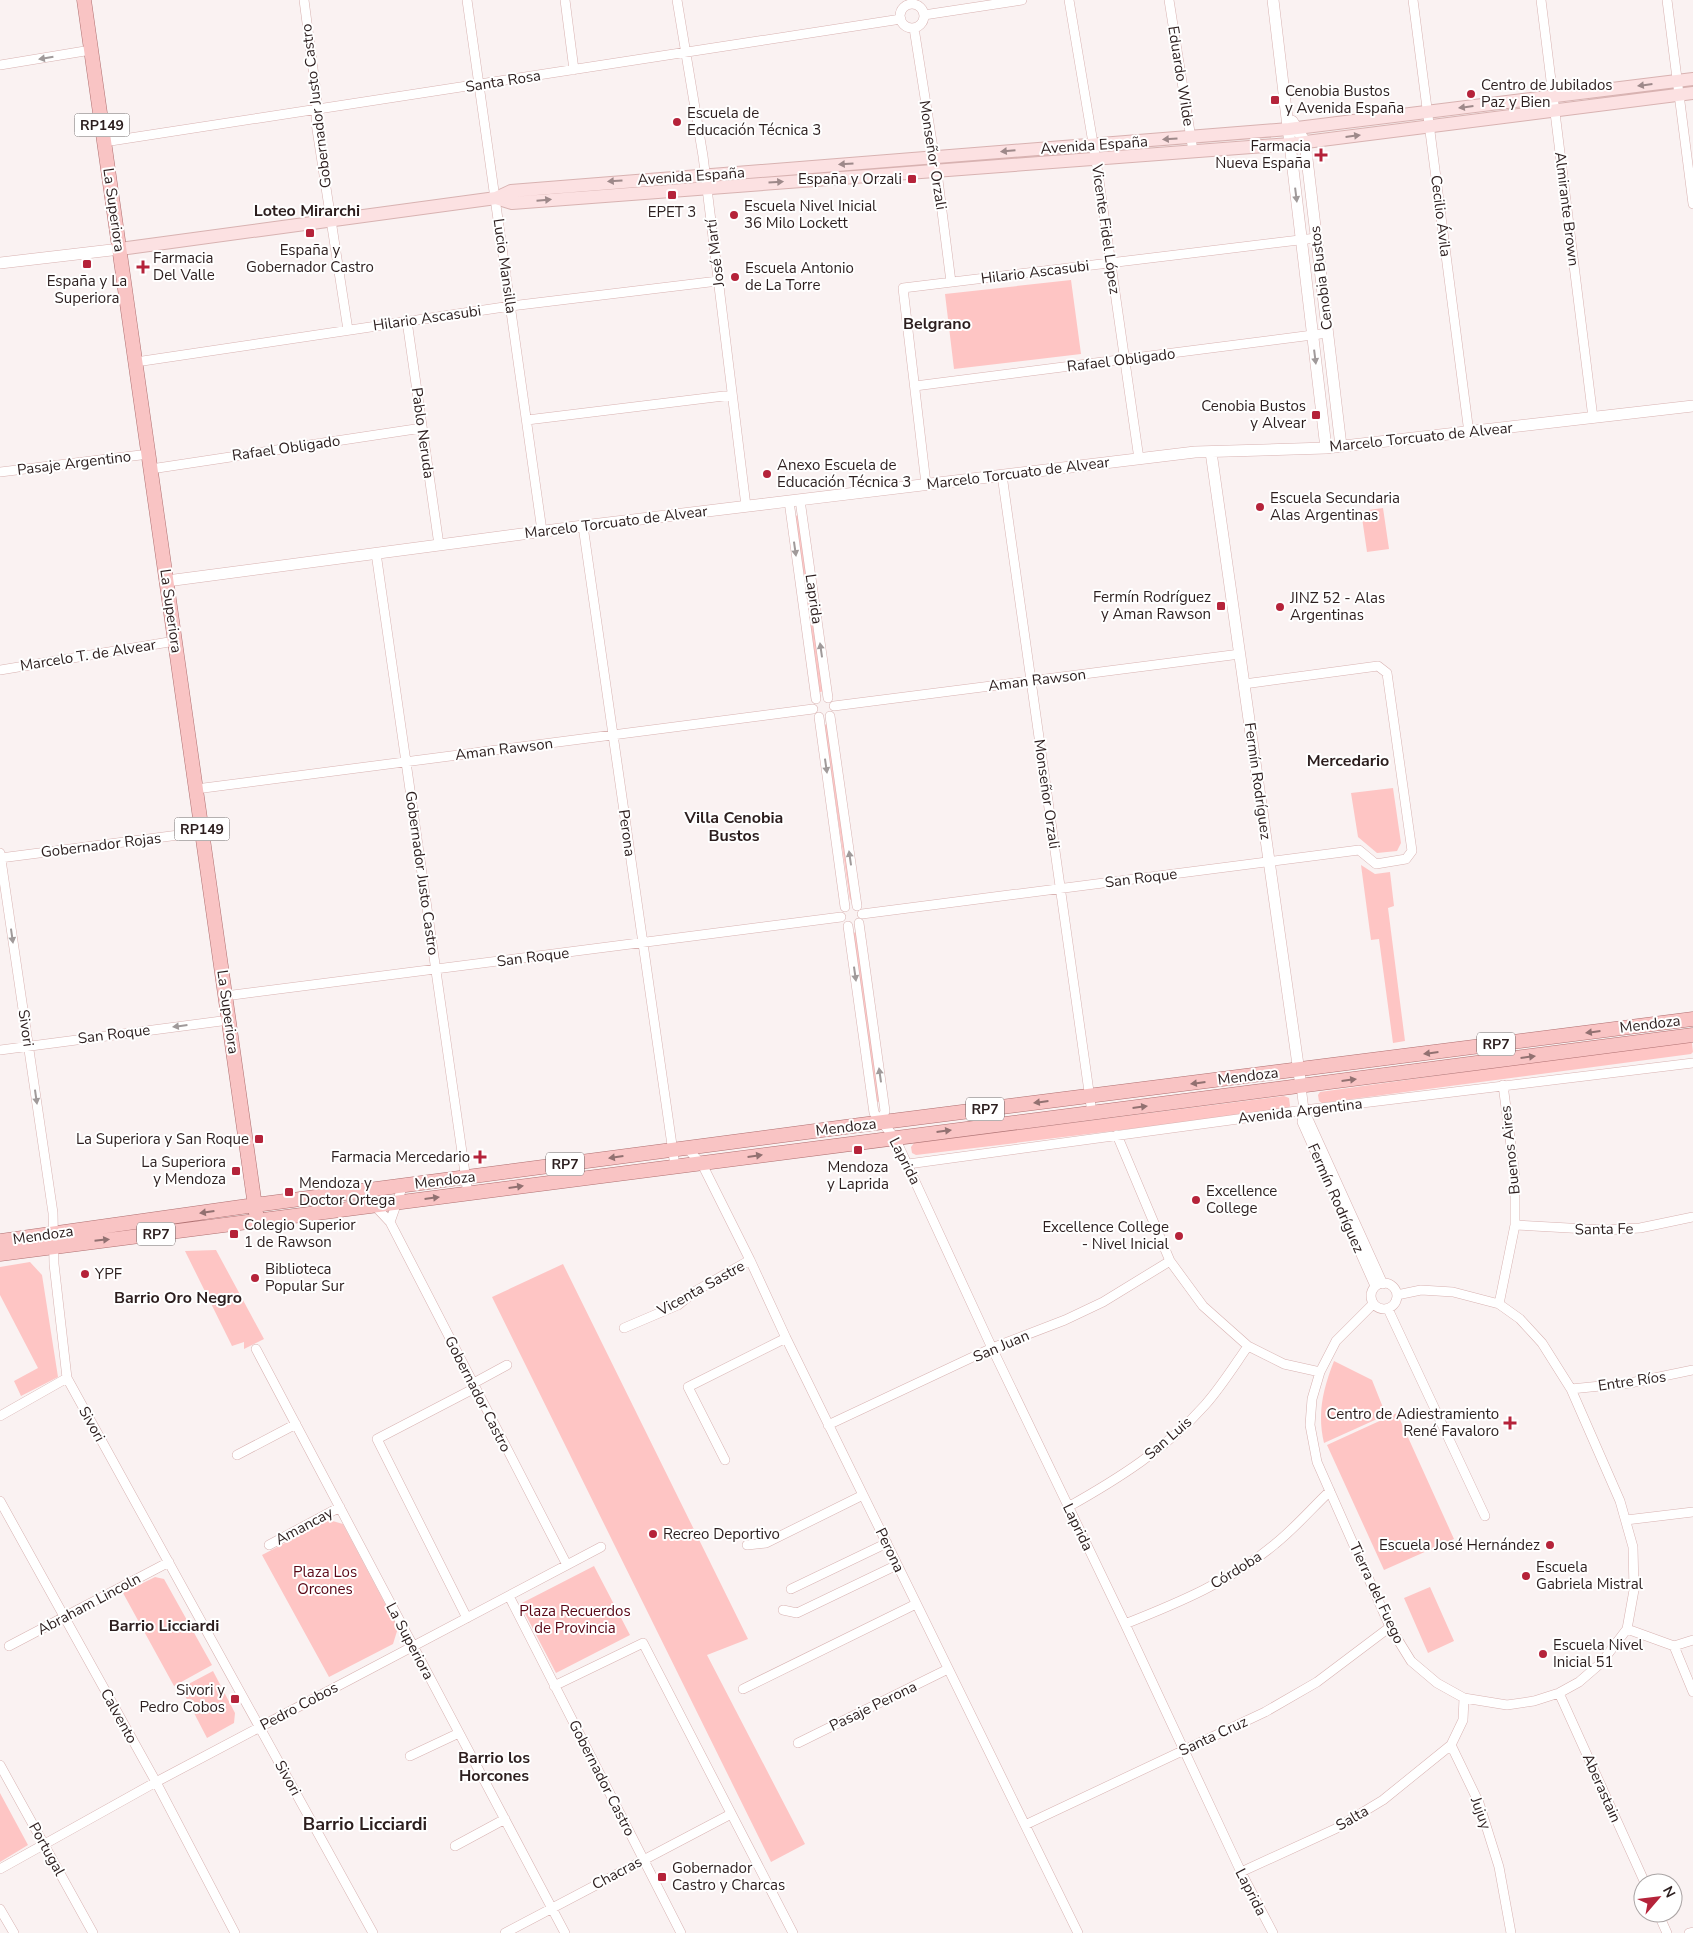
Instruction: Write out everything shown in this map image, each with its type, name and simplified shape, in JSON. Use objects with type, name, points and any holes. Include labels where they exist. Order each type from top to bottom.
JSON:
[{"type":"main road","name":"La Superiora","points":[[84,0],[257,1222]]},
{"type":"main road","name":"Avenida España","points":[[120,250],[496,198],[512,202],[934,157],[1293,129],[1693,78]]},
{"type":"main road","name":"Avenida España","points":[[706,181],[937,170],[1290,144],[1693,93]]},
{"type":"main road","name":"Mendoza","points":[[0,1254],[54,1240],[255,1205],[674,1147],[720,1143],[1693,1019]]},
{"type":"main road","name":"Mendoza","points":[[0,1241],[54,1240],[257,1222],[675,1166],[703,1164],[1693,1035]]},
{"type":"street","name":"Gobernador Justo Castro","points":[[304,0],[317,99],[316,123],[348,330]]},
{"type":"street","name":"Lucio Mansilla","points":[[467,0],[542,531]]},
{"type":"street","points":[[564,0],[574,70]]},
{"type":"street","name":"José Martí","points":[[677,0],[706,181],[746,506]]},
{"type":"street","points":[[924,15],[1022,0]]},
{"type":"street","name":"Vicente Fidel López","points":[[1069,0],[1092,145],[1096,158],[1139,459]]},
{"type":"street","name":"Eduardo Wilde","points":[[1169,0],[1194,151]]},
{"type":"street","name":"Cenobia Bustos","points":[[1273,0],[1288,115],[1293,129],[1305,142],[1341,446]]},
{"type":"street","name":"Cecilio Ávila","points":[[1414,0],[1469,433]]},
{"type":"street","name":"Almirante Brown","points":[[1541,0],[1593,418]]},
{"type":"street","points":[[1667,0],[1693,204]]},
{"type":"street","points":[[909,2],[920,7],[924,15],[921,25],[914,28],[906,26],[901,19],[903,9],[909,2]]},
{"type":"street","name":"Santa Rosa","points":[[104,142],[901,19]]},
{"type":"street","name":"Monseñor Orzali","points":[[914,28],[937,170],[951,282]]},
{"type":"street","points":[[0,65],[91,50]]},
{"type":"street","name":"Cenobia Bustos","points":[[1293,129],[1290,144],[1326,448]]},
{"type":"street","name":"Hilario Ascasubi","points":[[915,386],[903,288],[1316,238]]},
{"type":"street","name":"Avenida España","points":[[0,263],[120,250]]},
{"type":"street","name":"Hilario Ascasubi","points":[[136,362],[511,306],[718,281]]},
{"type":"street","name":"Pablo Neruda","points":[[407,321],[439,545]]},
{"type":"street","name":"Rafael Obligado","points":[[915,386],[1328,333]]},
{"type":"street","points":[[915,386],[926,484]]},
{"type":"street","points":[[527,420],[732,395]]},
{"type":"street","name":"Marcelo Torcuato de Alvear","points":[[167,581],[542,531],[1195,452],[1326,448],[1693,406]]},
{"type":"street","name":"Rafael Obligado","points":[[151,469],[422,428]]},
{"type":"street","name":"Fermín Rodríguez","points":[[1211,452],[1304,1110],[1379,1285]]},
{"type":"street","name":"Pasaje Argentino","points":[[0,472],[149,454]]},
{"type":"street","name":"Monseñor Orzali","points":[[1002,475],[1092,1113]]},
{"type":"street","name":"Laprida","points":[[795,500],[828,698]]},
{"type":"street","name":"Laprida","points":[[795,500],[816,700]]},
{"type":"street","name":"Perona","points":[[582,526],[674,1147],[675,1166]]},
{"type":"street","name":"Gobernador Justo Castro","points":[[376,553],[468,1194]]},
{"type":"street","name":"Marcelo T. de Alvear","points":[[0,670],[175,641]]},
{"type":"street","name":"Aman Rawson","points":[[834,706],[1240,654]]},
{"type":"street","name":"San Roque","points":[[861,919],[1060,889],[1358,850],[1376,864],[1406,860],[1412,851],[1387,673],[1378,666],[1244,684]]},
{"type":"street","points":[[822,697],[828,698],[834,706],[830,716],[857,906],[861,919],[854,926],[848,926],[841,917],[845,907],[819,717],[813,709],[816,700],[822,697]]},
{"type":"street","name":"Aman Rawson","points":[[196,789],[813,709]]},
{"type":"street","points":[[819,717],[826,718],[830,716]]},
{"type":"street","name":"Gobernador Rojas","points":[[0,858],[202,832]]},
{"type":"street","name":"Sivori","points":[[0,853],[53,1213],[67,1378],[373,1933]]},
{"type":"street","points":[[845,907],[857,906]]},
{"type":"street","name":"San Roque","points":[[226,996],[841,917]]},
{"type":"street","name":"Laprida","points":[[861,919],[885,1111],[881,1122]]},
{"type":"street","name":"Laprida","points":[[848,926],[874,1113],[895,1138],[908,1164],[992,1348],[1125,1624],[1240,1872],[1272,1933]]},
{"type":"street","name":"San Roque","points":[[0,1050],[229,1020]]},
{"type":"street","name":"Avenida Argentina","points":[[908,1164],[1304,1110],[1693,1063]]},
{"type":"street","name":"Buenos Aires","points":[[1499,1304],[1514,1225],[1515,1176],[1503,1085]]},
{"type":"street","points":[[1116,1135],[1170,1261],[1203,1306],[1248,1346],[1284,1364],[1320,1372]]},
{"type":"street","points":[[703,1164],[720,1143]]},
{"type":"street","points":[[651,1170],[674,1147]]},
{"type":"street","name":"Perona","points":[[674,1147],[703,1164],[828,1425],[1078,1933]]},
{"type":"street","points":[[390,1222],[403,1185]]},
{"type":"street","name":"Gobernador Castro","points":[[361,1191],[390,1222],[567,1565]]},
{"type":"street","name":"Santa Fe","points":[[1514,1225],[1605,1230],[1640,1228],[1693,1217]]},
{"type":"street","name":"Vicenta Sastre","points":[[624,1328],[678,1305],[694,1292],[750,1260]]},
{"type":"street","name":"San Juan","points":[[828,1425],[992,1348],[1066,1320],[1103,1302],[1170,1261]]},
{"type":"street","points":[[1379,1285],[1393,1287],[1397,1295],[1395,1303],[1388,1309],[1380,1309],[1373,1304],[1370,1296],[1379,1285]]},
{"type":"street","name":"Tierra del Fuego","points":[[1373,1304],[1336,1341],[1320,1372],[1312,1399],[1310,1425],[1317,1462],[1390,1628],[1411,1661],[1437,1683],[1464,1698],[1507,1704],[1534,1701],[1559,1693],[1579,1682],[1601,1663],[1627,1629],[1634,1590],[1634,1547],[1626,1520],[1570,1388],[1542,1342],[1520,1319],[1499,1304],[1453,1292],[1421,1290],[1397,1295]]},
{"type":"street","points":[[1388,1309],[1485,1516]]},
{"type":"street","points":[[725,1460],[688,1387],[786,1338]]},
{"type":"street","name":"San Luis","points":[[1068,1507],[1114,1482],[1161,1447],[1205,1405],[1248,1346]]},
{"type":"street","name":"La Superiora","points":[[256,1349],[565,1933]]},
{"type":"street","points":[[467,1618],[377,1439],[474,1386],[507,1365]]},
{"type":"street","name":"Entre Ríos","points":[[1570,1388],[1630,1383],[1693,1370]]},
{"type":"street","points":[[0,1416],[67,1378]]},
{"type":"street","points":[[236,1455],[296,1424]]},
{"type":"street","name":"Córdoba","points":[[1125,1624],[1177,1604],[1231,1575],[1276,1544],[1330,1491]]},
{"type":"street","points":[[747,1545],[766,1543],[863,1495]]},
{"type":"street","name":"Calvento","points":[[0,1501],[156,1782],[235,1933]]},
{"type":"street","name":"Amancay","points":[[269,1545],[340,1507]]},
{"type":"street","points":[[1626,1520],[1693,1512]]},
{"type":"street","points":[[790,1589],[886,1543]]},
{"type":"street","name":"Pedro Cobos","points":[[0,1869],[260,1726],[601,1547]]},
{"type":"street","name":"Abraham Lincoln","points":[[9,1646],[169,1562]]},
{"type":"street","points":[[783,1610],[797,1613],[897,1564]]},
{"type":"street","name":"Gobernador Castro","points":[[509,1596],[681,1933]]},
{"type":"street","points":[[743,1689],[916,1604]]},
{"type":"street","name":"Santa Cruz","points":[[1025,1825],[1265,1712],[1317,1682],[1390,1628]]},
{"type":"street","points":[[1627,1629],[1674,1646],[1693,1640]]},
{"type":"street","points":[[554,1686],[643,1643],[793,1933]]},
{"type":"street","points":[[1674,1646],[1693,1692]]},
{"type":"street","name":"Pasaje Perona","points":[[798,1743],[948,1669]]},
{"type":"street","name":"Aberastain","points":[[1559,1693],[1640,1873]]},
{"type":"street","points":[[1451,1745],[1463,1720],[1464,1698]]},
{"type":"street","points":[[410,1756],[459,1733]]},
{"type":"street","name":"Salta","points":[[1240,1872],[1335,1829],[1383,1800],[1451,1745]]},
{"type":"street","name":"Jujuy","points":[[1451,1745],[1479,1803],[1499,1866],[1511,1933]]},
{"type":"street","name":"Portugal","points":[[0,1766],[93,1933]]},
{"type":"street","name":"Chacras","points":[[505,1933],[731,1814]]},
{"type":"street","points":[[455,1846],[505,1819]]},
{"type":"street","points":[[0,1909],[14,1933]]},
{"type":"street","points":[[1688,1933],[1693,1932]]},
{"type":"green space","points":[[1071,280],[1081,354],[954,369],[945,294]]},
{"type":"green space","points":[[1383,508],[1389,549],[1367,552],[1361,511]]},
{"type":"green space","points":[[798,515],[823,691],[821,692],[819,692],[795,516]]},
{"type":"green space","points":[[827,724],[852,899],[850,900],[824,725]]},
{"type":"green space","points":[[1393,788],[1401,843],[1397,851],[1377,853],[1358,837],[1351,793]]},
{"type":"green space","points":[[1361,865],[1375,874],[1390,872],[1394,906],[1388,908],[1405,1041],[1393,1043],[1379,939],[1371,940]]},
{"type":"green space","points":[[856,932],[880,1101],[878,1102],[876,1101],[853,933]]},
{"type":"green space","points":[[1685,1041],[1692,1043],[1693,1052],[1691,1054],[1322,1103],[1319,1101],[1318,1095],[1320,1092]]},
{"type":"green space","points":[[1284,1096],[1289,1098],[1290,1106],[1287,1110],[916,1155],[912,1153],[911,1147],[914,1143]]},
{"type":"green space","points":[[216,1250],[264,1339],[244,1349],[244,1342],[232,1346],[185,1251]]},
{"type":"green space","points":[[30,1262],[42,1275],[58,1377],[21,1396],[14,1381],[38,1368],[0,1295],[0,1267]]},
{"type":"green space","name":"Recreo Deportivo","points":[[563,1264],[748,1639],[707,1655],[805,1844],[771,1862],[492,1297]]},
{"type":"green space","points":[[1334,1361],[1372,1380],[1386,1415],[1324,1443],[1321,1422],[1322,1402]]},
{"type":"green space","points":[[1397,1413],[1454,1539],[1384,1570],[1327,1445]]},
{"type":"green space","name":"Plaza Los Orcones","points":[[329,1520],[343,1524],[398,1628],[393,1644],[329,1677],[262,1555]]},
{"type":"green space","name":"Plaza Recuerdos de Provincia","points":[[594,1566],[630,1635],[556,1673],[520,1604]]},
{"type":"green space","points":[[155,1577],[164,1579],[212,1665],[174,1686],[123,1593]]},
{"type":"green space","points":[[1430,1587],[1454,1641],[1428,1653],[1404,1598]]},
{"type":"green space","points":[[213,1671],[235,1713],[234,1723],[207,1738],[181,1688]]},
{"type":"green space","points":[[0,1793],[28,1845],[0,1862]]},
{"type":"place","name":"Centro de Jubilados Paz y Bien","points":[[1471,94]]},
{"type":"place","name":"Cenobia Bustos y Avenida España","points":[[1275,100]]},
{"type":"place","name":"Escuela de Educación Técnica 3","points":[[677,122]]},
{"type":"place","name":"Farmacia Nueva España","points":[[1321,155]]},
{"type":"place","name":"España y Orzali","points":[[912,179]]},
{"type":"place","name":"EPET 3","points":[[672,195]]},
{"type":"place","name":"Escuela Nivel Inicial 36 Milo Lockett","points":[[734,215]]},
{"type":"place","name":"España y Gobernador Castro","points":[[310,233]]},
{"type":"place","name":"España y La Superiora","points":[[87,264]]},
{"type":"place","name":"Farmacia Del Valle","points":[[143,267]]},
{"type":"place","name":"Escuela Antonio de La Torre","points":[[735,277]]},
{"type":"place","name":"Cenobia Bustos y Alvear","points":[[1316,415]]},
{"type":"place","name":"Anexo Escuela de Educación Técnica 3","points":[[767,474]]},
{"type":"place","name":"Escuela Secundaria Alas Argentinas","points":[[1260,507]]},
{"type":"place","name":"Fermín Rodríguez y Aman Rawson","points":[[1221,606]]},
{"type":"place","name":"JINZ 52 - Alas Argentinas","points":[[1280,607]]},
{"type":"place","name":"La Superiora y San Roque","points":[[259,1139]]},
{"type":"place","name":"Mendoza y Laprida","points":[[858,1150]]},
{"type":"place","name":"Farmacia Mercedario","points":[[480,1157]]},
{"type":"place","name":"La Superiora y Mendoza","points":[[236,1171]]},
{"type":"place","name":"Mendoza y Doctor Ortega","points":[[289,1192]]},
{"type":"place","name":"Excellence College","points":[[1196,1200]]},
{"type":"place","name":"Colegio Superior 1 de Rawson","points":[[234,1234]]},
{"type":"place","name":"Excellence College - Nivel Inicial","points":[[1179,1236]]},
{"type":"place","name":"YPF","points":[[85,1274]]},
{"type":"place","name":"Biblioteca Popular Sur","points":[[255,1278]]},
{"type":"place","name":"Centro de Adiestramiento René Favaloro","points":[[1510,1423]]},
{"type":"place","name":"Recreo Deportivo","points":[[653,1534]]},
{"type":"place","name":"Escuela José Hernández","points":[[1550,1545]]},
{"type":"place","name":"Escuela Gabriela Mistral","points":[[1526,1576]]},
{"type":"place","name":"Escuela Nivel Inicial 51","points":[[1543,1654]]},
{"type":"place","name":"Sivori y Pedro Cobos","points":[[235,1699]]},
{"type":"place","name":"Gobernador Castro y Charcas","points":[[662,1877]]},
{"type":"district","name":"Loteo Mirarchi","points":[[307,211]]},
{"type":"district","name":"Belgrano","points":[[937,324]]},
{"type":"district","name":"Mercedario","points":[[1348,761]]},
{"type":"district","name":"Villa Cenobia Bustos","points":[[734,827]]},
{"type":"district","name":"Barrio Oro Negro","points":[[178,1298]]},
{"type":"district","name":"Barrio Licciardi","points":[[164,1626]]},
{"type":"district","name":"Barrio los Horcones","points":[[494,1767]]},
{"type":"district","name":"Barrio Licciardi","points":[[365,1824]]}]
